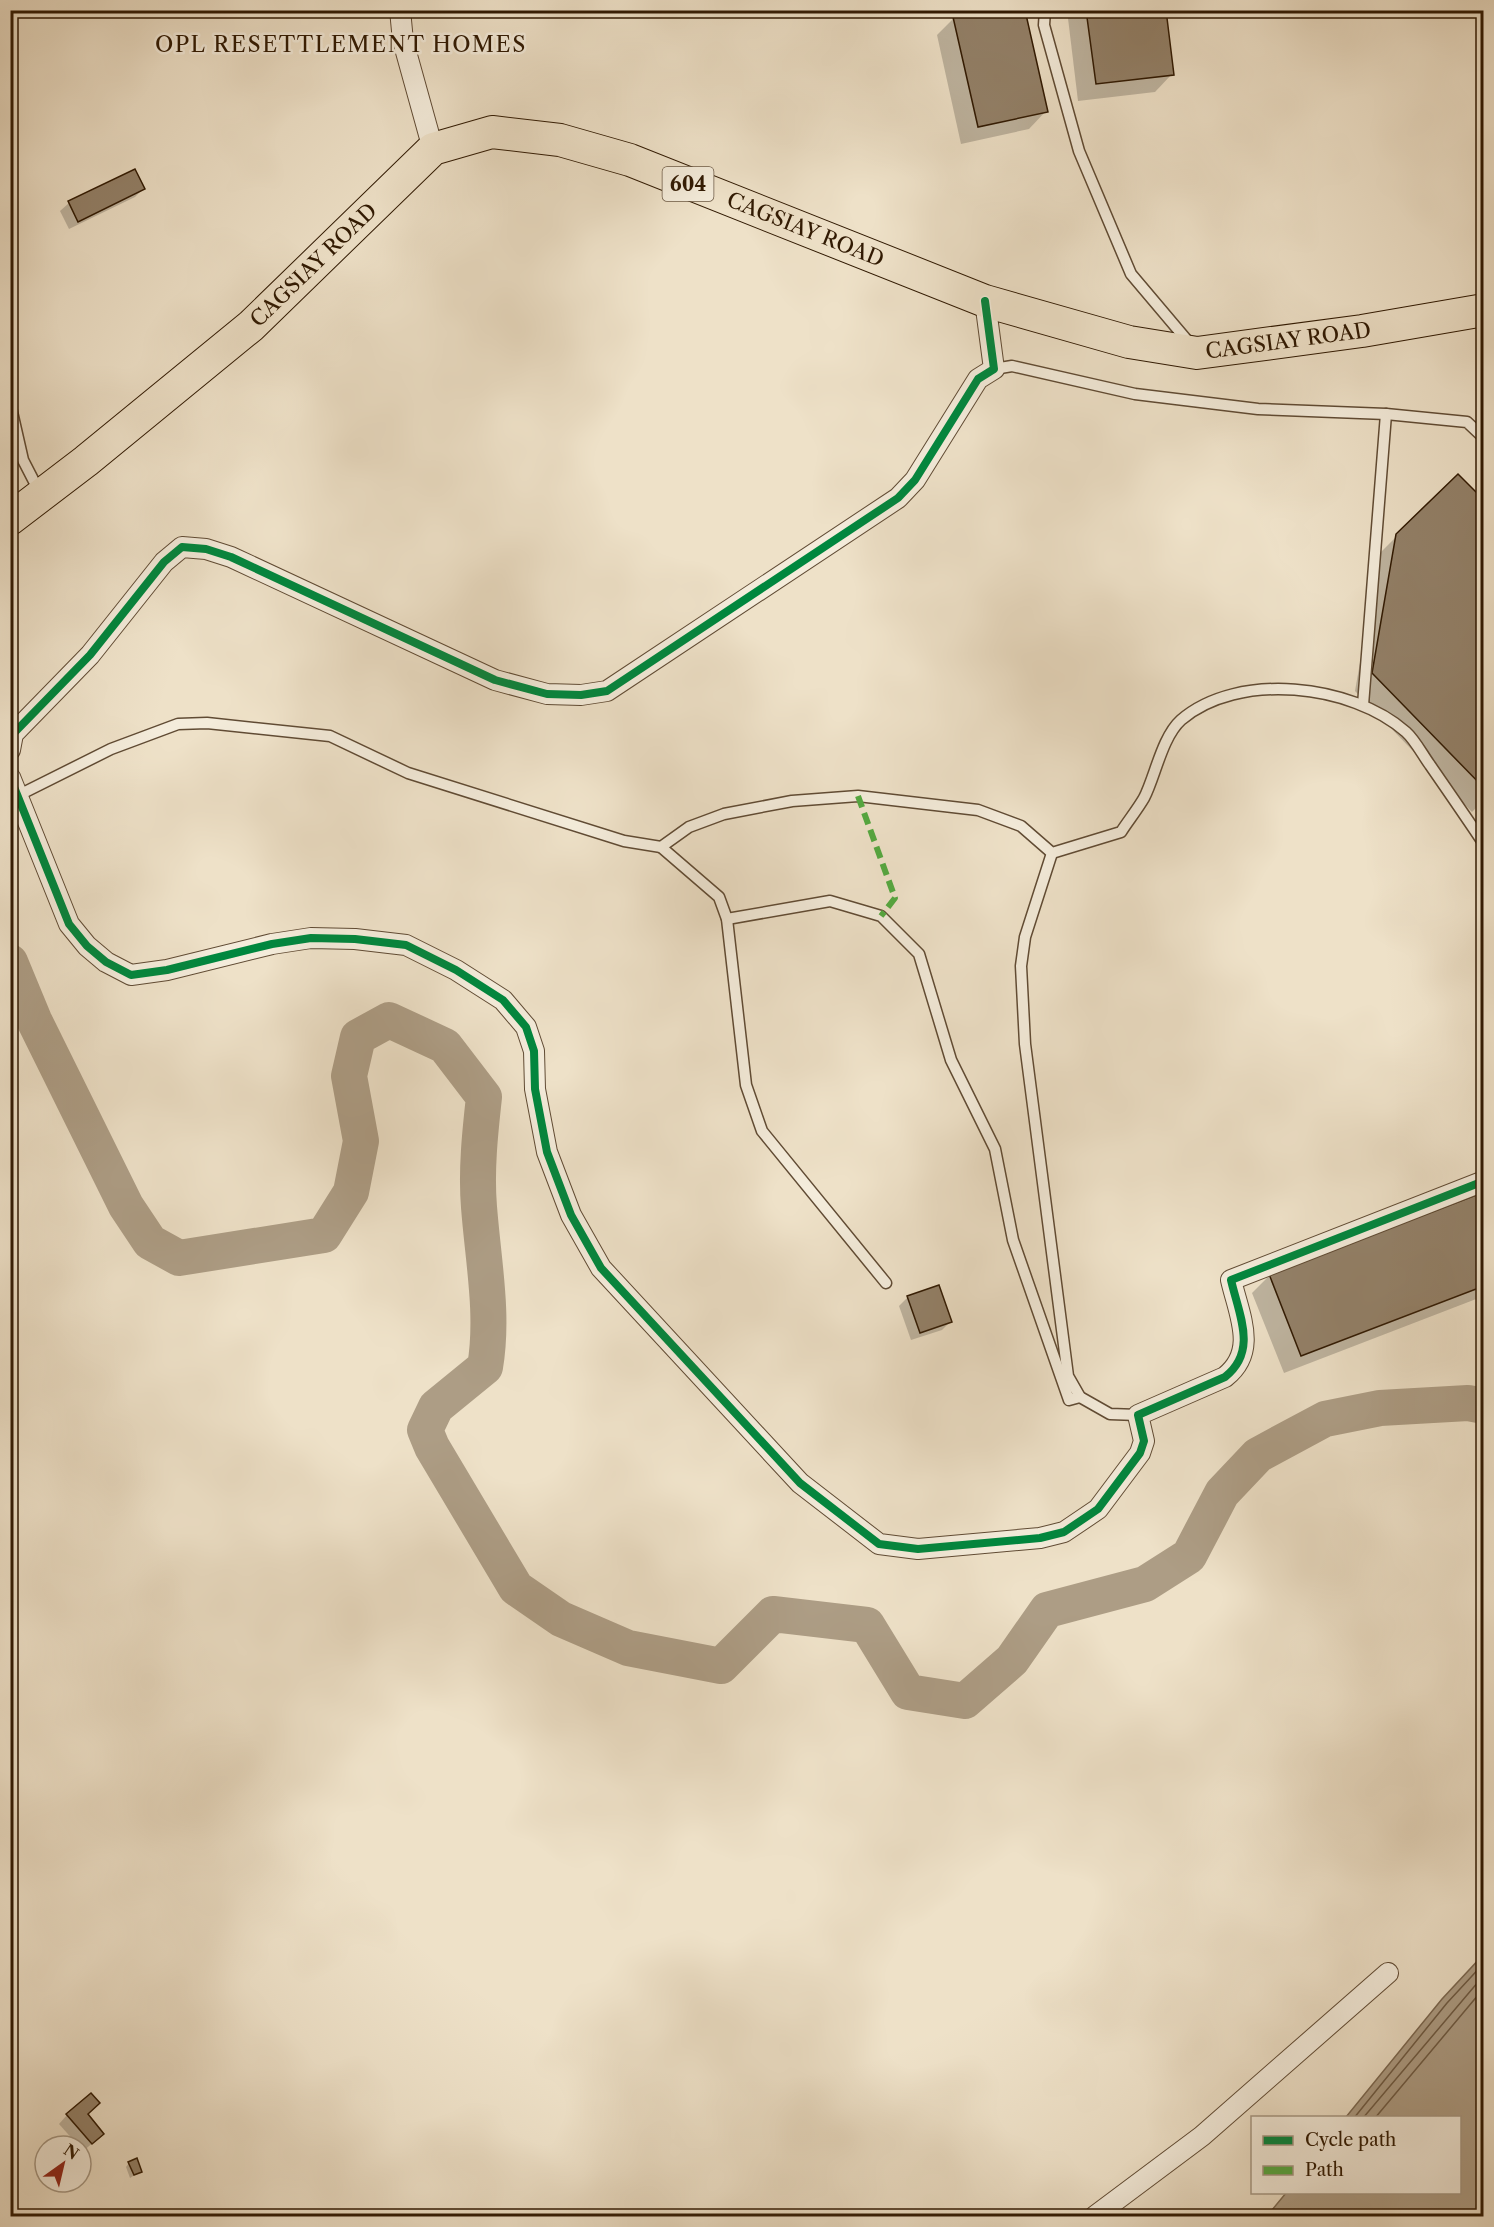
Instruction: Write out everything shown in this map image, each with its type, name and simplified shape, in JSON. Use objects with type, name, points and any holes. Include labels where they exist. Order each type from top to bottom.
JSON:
[{"type":"main road","name":"CAGSIAY ROAD","points":[[10,519],[250,326],[433,149],[492,132],[560,140],[630,160],[985,301],[1129,342],[1197,353],[1362,331],[1484,310]]},
{"type":"street","points":[[400,10],[403,41],[433,149]]},
{"type":"street","points":[[10,750],[13,734],[90,655],[164,562],[182,547],[206,549],[231,557],[495,680],[548,694],[581,696],[607,692],[898,498],[915,480],[978,379],[994,369],[985,301]]},
{"type":"street","points":[[10,777],[69,924],[106,962],[131,975],[167,970],[272,944],[311,938],[355,939],[406,945],[456,970],[502,1000],[526,1027],[534,1050],[535,1089],[547,1152],[570,1215],[601,1268],[800,1483],[879,1544],[918,1549],[1040,1538],[1064,1532],[1098,1509],[1140,1453],[1144,1441],[1138,1415],[1225,1377],[1235,1369],[1246,1345],[1231,1280],[1484,1181]]},
{"type":"street","points":[[1095,2217],[1202,2136],[1388,1973]]},
{"type":"lane","points":[[1045,10],[1044,25],[1079,151],[1131,274],[1197,353]]},
{"type":"lane","points":[[994,369],[1012,366],[1135,394],[1247,407],[1386,414],[1467,422],[1484,438]]},
{"type":"lane","points":[[10,403],[22,460],[41,496]]},
{"type":"lane","points":[[1363,705],[1386,414]]},
{"type":"lane","points":[[1052,853],[1121,832],[1144,797],[1160,755],[1180,721],[1223,696],[1280,688],[1333,696],[1363,705],[1386,716],[1408,733],[1483,843]]},
{"type":"lane","points":[[17,796],[111,749],[178,724],[207,723],[330,736],[408,772],[624,841],[661,847],[719,897],[728,919],[746,1085],[762,1131],[886,1283]]},
{"type":"lane","points":[[661,847],[689,827],[724,814],[792,801],[858,796],[978,810],[1021,826],[1052,853]]},
{"type":"lane","points":[[1052,853],[1025,937],[1021,966],[1025,1044],[1068,1376],[1080,1397],[1110,1414],[1138,1415]]},
{"type":"lane","points":[[728,919],[830,901],[881,916],[919,954],[951,1060],[995,1149],[1013,1240],[1068,1400],[1080,1397]]},
{"type":"water","points":[[1483,1955],[1483,2216],[1267,2216],[1285,2194],[1461,2194],[1461,2116],[1347,2116],[1442,1999]]},
{"type":"building","points":[[980,10],[1025,10],[1048,112],[978,127],[953,17]]},
{"type":"building","points":[[1086,10],[1166,10],[1174,75],[1096,84]]},
{"type":"building","points":[[135,169],[145,189],[78,222],[68,201]]},
{"type":"building","points":[[1458,474],[1484,500],[1484,788],[1372,673],[1396,534]]},
{"type":"building","points":[[1484,1192],[1484,1286],[1301,1356],[1269,1274]]},
{"type":"building","points":[[939,1285],[952,1322],[920,1333],[907,1296]]},
{"type":"building","points":[[91,2093],[100,2103],[88,2114],[104,2134],[93,2143],[93,2134],[83,2134],[66,2114]]},
{"type":"building","points":[[137,2158],[142,2172],[134,2175],[128,2162]]},
{"type":"waterway","points":[[10,962],[34,1020],[126,1206],[150,1242],[179,1258],[324,1235],[351,1192],[361,1141],[349,1076],[358,1037],[389,1020],[445,1046],[484,1097],[478,1180],[488,1328],[485,1367],[436,1407],[425,1430],[432,1447],[516,1588],[561,1619],[628,1648],[721,1666],[773,1614],[867,1625],[908,1692],[965,1701],[1012,1660],[1047,1610],[1145,1584],[1189,1556],[1222,1493],[1258,1455],[1325,1419],[1380,1408],[1468,1403],[1484,1406]]},
{"type":"marked path","points":[[858,796],[895,898],[881,916]]},
{"type":"cycle path","points":[[10,750],[13,734],[90,655],[164,562],[182,547],[206,549],[231,557],[495,680],[547,694],[581,695],[607,691],[898,498],[915,480],[978,379],[994,369],[985,301]]},
{"type":"cycle path","points":[[10,777],[69,924],[87,946],[106,962],[131,975],[167,970],[272,944],[311,938],[355,939],[406,945],[456,970],[503,1000],[526,1027],[534,1051],[535,1089],[547,1152],[571,1215],[601,1268],[800,1483],[879,1544],[918,1549],[1040,1538],[1064,1532],[1098,1509],[1140,1453],[1144,1441],[1138,1415],[1225,1377],[1235,1367],[1244,1344],[1241,1319],[1231,1280],[1484,1181]]},
{"type":"district","name":"OPL RESETTLEMENT HOMES","points":[[341,44]]}]
